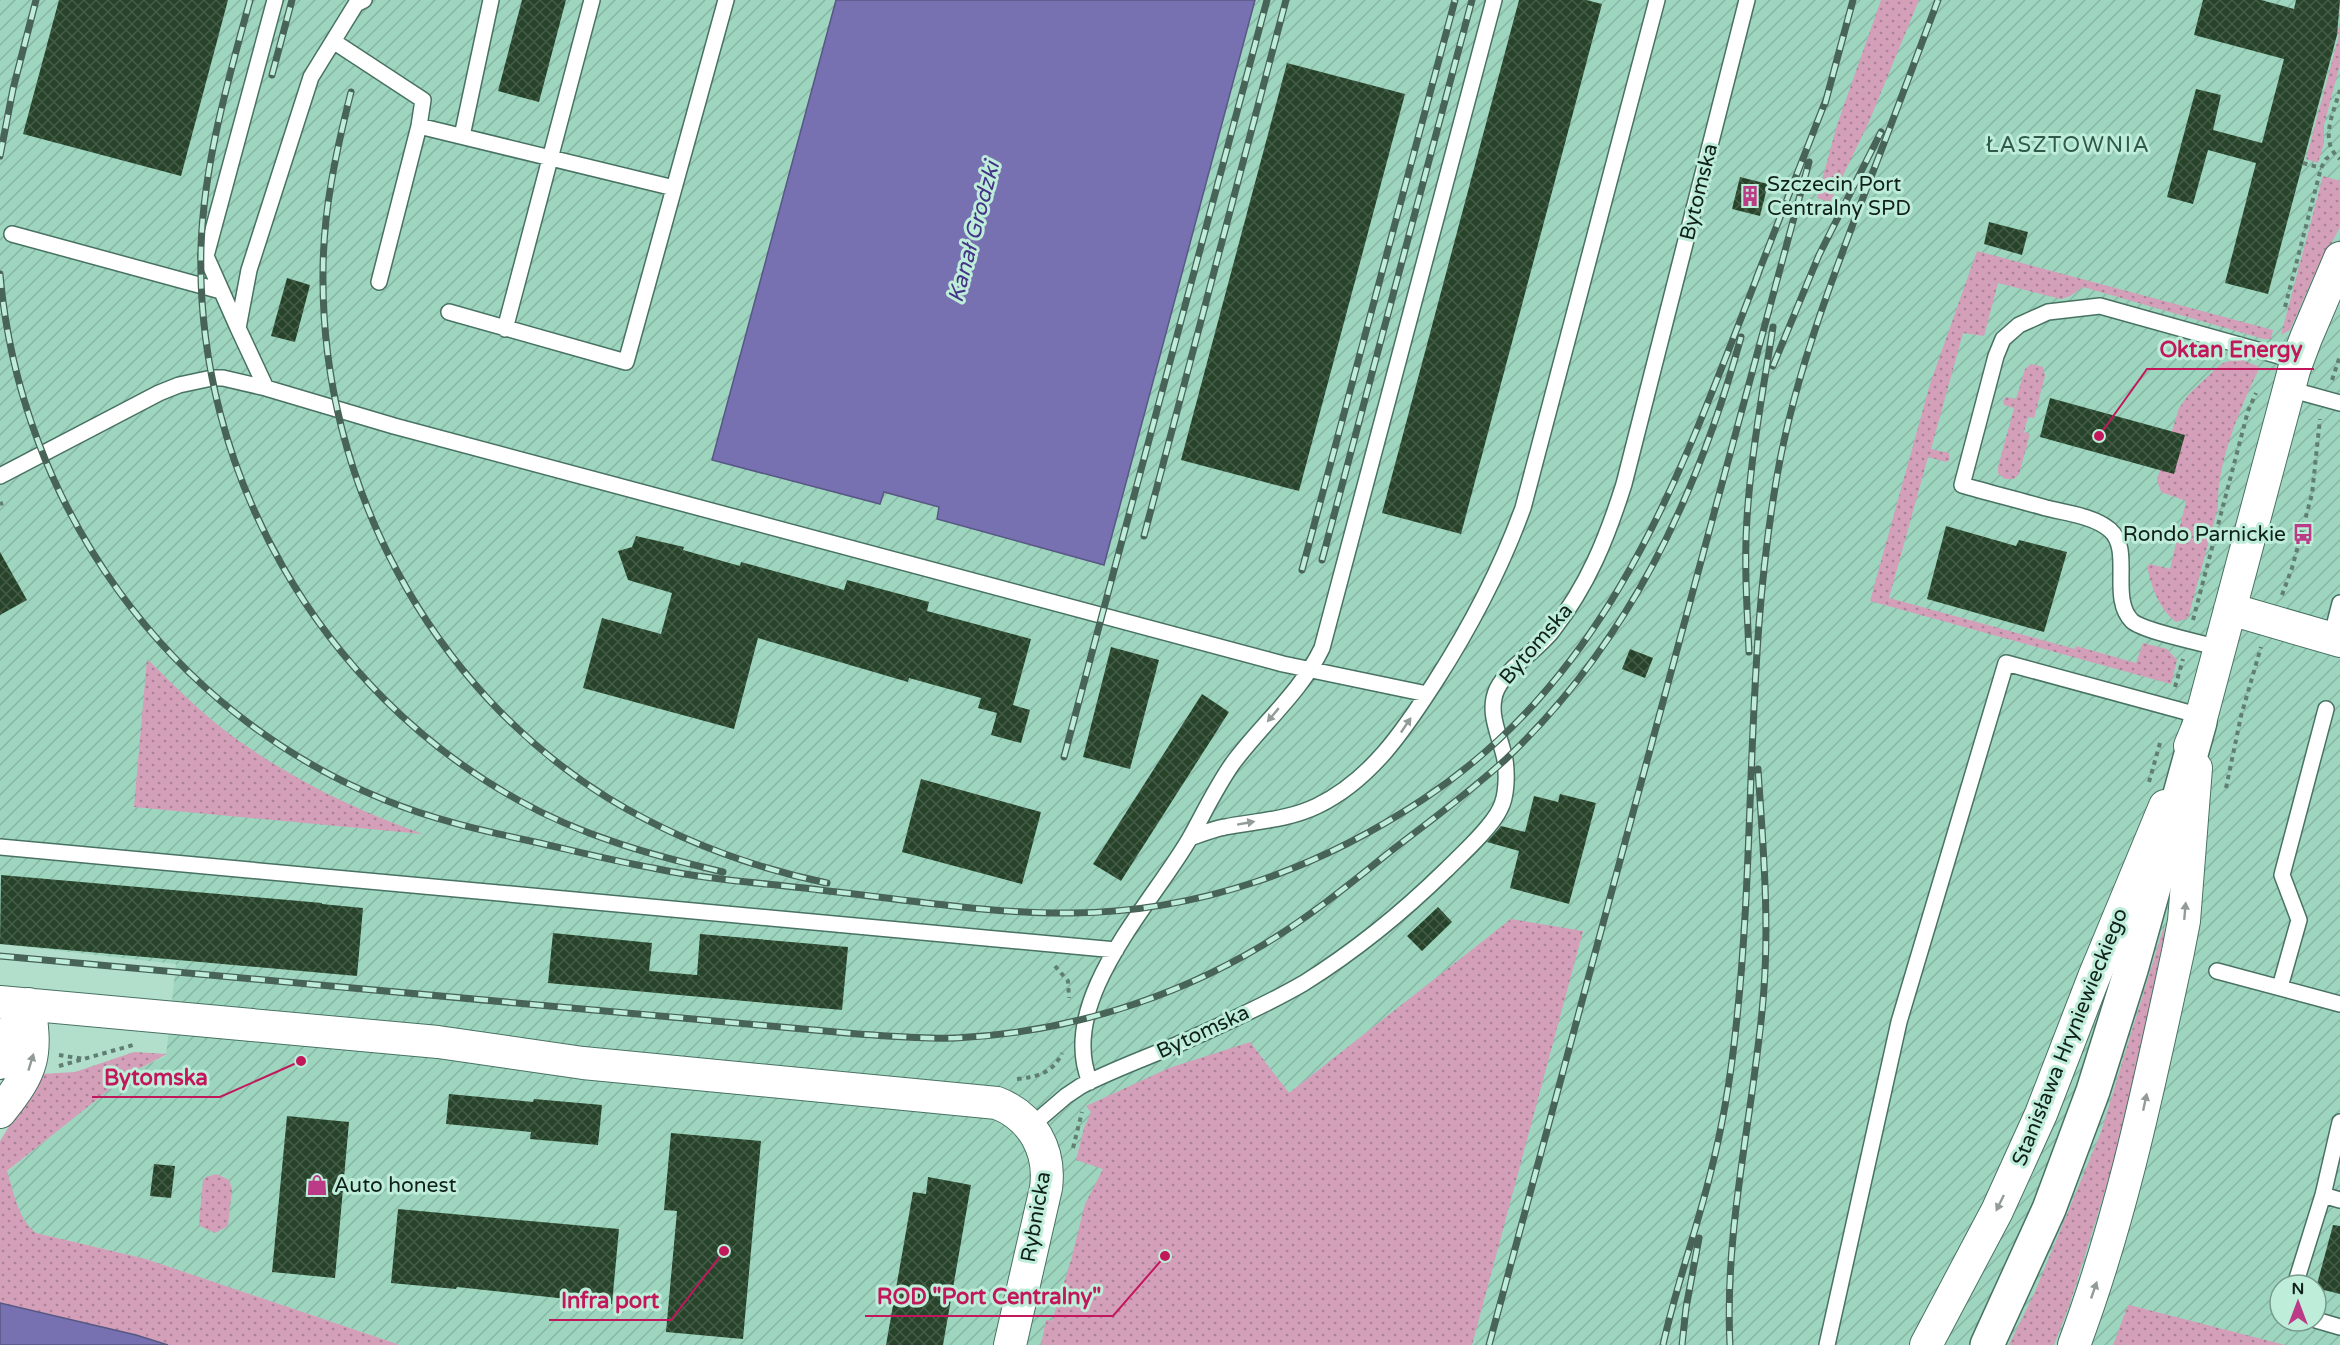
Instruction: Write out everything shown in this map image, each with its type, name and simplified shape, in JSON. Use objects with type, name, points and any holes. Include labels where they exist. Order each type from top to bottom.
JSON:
[{"type":"main road","points":[[1987,1345],[2049,1209],[2093,1091],[2132,970],[2200,719]]},
{"type":"street","name":"Stanisława Hryniewieckiego","points":[[1926,1345],[1997,1211],[2042,1114],[2094,978],[2200,719],[2293,375],[2331,287],[2340,258]]},
{"type":"street","points":[[2230,609],[2335,639]]},
{"type":"street","name":"Stanisława Hryniewieckiego","points":[[2074,1345],[2102,1266],[2124,1190],[2180,941],[2184,921],[2200,719]]},
{"type":"street","points":[[0,1063],[3,1048],[11,1031],[14,1003]]},
{"type":"street","points":[[0,1112],[26,1075],[34,1052],[33,1031],[14,1003]]},
{"type":"street","points":[[14,1003],[426,1041],[582,1063],[986,1101],[998,1103],[1014,1111],[1031,1126]]},
{"type":"street","name":"Rybnicka","points":[[1010,1345],[1047,1179],[1044,1150],[1031,1126]]},
{"type":"lane","points":[[266,388],[206,256],[274,0]]},
{"type":"lane","points":[[462,136],[491,0]]},
{"type":"lane","points":[[505,329],[592,0]]},
{"type":"lane","points":[[449,312],[626,362],[726,0]]},
{"type":"lane","points":[[1090,1082],[1083,1063],[1086,1014],[1093,992],[1116,950],[1190,838],[1209,799],[1234,762],[1311,670],[1322,648],[1494,0]]},
{"type":"lane","points":[[1190,838],[1221,828],[1292,816],[1336,795],[1355,782],[1384,754],[1456,649],[1505,557],[1523,508],[1657,0]]},
{"type":"lane","name":"Bytomska","points":[[1031,1126],[1073,1091],[1090,1082],[1190,1039],[1302,983],[1381,928],[1427,889],[1465,851],[1501,809],[1505,786],[1505,760],[1496,730],[1494,711],[1496,692],[1500,684],[1552,632],[1575,599],[1589,577],[1615,513],[1748,0]]},
{"type":"lane","points":[[238,328],[249,270],[311,77],[358,1]]},
{"type":"lane","points":[[333,41],[423,100],[419,126],[379,282]]},
{"type":"lane","points":[[419,126],[674,188]]},
{"type":"lane","points":[[12,234],[221,291]]},
{"type":"lane","points":[[2219,648],[2133,622],[2124,608],[2120,550],[2112,531],[2103,525],[2089,519],[1962,485],[1996,356],[2004,339],[2019,325],[2048,312],[2100,306],[2293,375],[2333,401]]},
{"type":"lane","points":[[0,476],[118,412],[179,385],[212,378],[240,381],[406,429],[1311,670],[1427,694]]},
{"type":"lane","points":[[2335,639],[2340,603]]},
{"type":"lane","points":[[1827,1345],[1899,1022],[2006,663],[2200,719]]},
{"type":"lane","points":[[2280,987],[2299,920],[2282,875],[2326,709]]},
{"type":"lane","points":[[0,847],[1116,950]]},
{"type":"lane","points":[[2217,971],[2340,1004]]},
{"type":"lane","points":[[2299,1273],[2323,1195],[2340,1122]]},
{"type":"lane","points":[[2323,1195],[2340,1200]]},
{"type":"path","points":[[2340,90],[2328,137],[2330,148],[2340,159]]},
{"type":"path","points":[[2303,164],[2321,168]]},
{"type":"path","points":[[2225,796],[2246,696],[2257,656],[2292,568],[2312,494],[2317,466],[2318,432],[2333,401],[2340,356]]},
{"type":"path","points":[[1049,963],[1058,968],[1068,981],[1068,1004]]},
{"type":"path","points":[[56,1066],[140,1045]]},
{"type":"path","points":[[1012,1080],[1044,1074],[1057,1063],[1064,1047]]},
{"type":"path","points":[[57,1055],[88,1059]]},
{"type":"shaded area","points":[[0,0],[836,0],[713,460],[880,504],[883,492],[940,507],[937,518],[1104,565],[1255,0],[2340,0],[2340,1345],[400,1345],[146,1259],[27,1231],[2,1176],[126,1074],[166,1056],[176,964],[0,944]]},
{"type":"shaded area","points":[[1881,0],[1919,0],[1868,124],[1830,202],[1817,198],[1837,125]]},
{"type":"shaded area","points":[[2340,22],[2340,64],[2324,125],[2324,143],[2318,163],[2306,159],[2339,35],[2337,34]]},
{"type":"shaded area","points":[[2323,176],[2340,181],[2340,227],[2312,280],[2290,330],[2281,335]]},
{"type":"shaded area","points":[[1977,251],[2273,330],[2271,339],[2264,339],[2083,287],[2061,299],[1998,283],[1984,336],[1963,333],[1931,449],[1949,453],[1949,460],[1946,462],[1928,457],[1889,598],[2075,649],[2076,646],[2136,663],[2143,643],[2167,649],[2177,660],[2171,684],[1870,601],[1930,384]]},
{"type":"shaded area","points":[[2242,360],[2260,367],[2245,399],[2225,454],[2218,490],[2218,507],[2188,618],[2176,622],[2165,611],[2157,597],[2147,566],[2150,564],[2170,569],[2186,501],[2161,492],[2157,480],[2179,408],[2189,394],[2221,364]]},
{"type":"shaded area","points":[[2031,364],[2043,367],[2045,376],[2034,418],[2028,417],[2024,432],[2030,434],[2019,474],[2014,479],[2005,479],[1998,473],[1998,467],[2014,408],[2004,405],[2003,401],[2006,397],[2016,399],[2025,369]]},
{"type":"shaded area","points":[[147,659],[215,722],[261,756],[328,794],[423,834],[134,807]]},
{"type":"shaded area","points":[[1511,919],[1583,931],[1472,1345],[1041,1345],[1046,1320],[1052,1321],[1085,1204],[1103,1169],[1076,1160],[1084,1128],[1091,1112],[1086,1106],[1169,1068],[1250,1042],[1289,1093]]},
{"type":"shaded area","points":[[2164,926],[2165,936],[2123,1133],[2070,1303],[2054,1345],[2009,1345],[2034,1294],[2101,1132]]},
{"type":"shaded area","points":[[134,1052],[167,1054],[129,1074],[7,1171],[17,1205],[30,1227],[36,1233],[146,1259],[400,1345],[168,1345],[136,1335],[0,1303],[0,1141],[41,1074],[75,1072]]},
{"type":"shaded area","points":[[216,1174],[229,1180],[232,1189],[228,1226],[215,1233],[200,1226],[199,1223],[203,1180]]},
{"type":"shaded area","points":[[2129,1305],[2285,1345],[2113,1345]]},
{"type":"water","name":"Kanał Grodzki","points":[[836,0],[1255,0],[1104,565],[937,519],[939,507],[884,492],[880,504],[712,460]]},
{"type":"water","points":[[0,1303],[136,1335],[168,1345],[0,1345]]},
{"type":"building","points":[[59,0],[228,0],[181,176],[23,134]]},
{"type":"building","points":[[522,0],[566,0],[539,102],[498,91]]},
{"type":"building","points":[[1519,0],[1586,0],[1602,4],[1461,534],[1382,513]]},
{"type":"building","points":[[2203,0],[2261,0],[2294,9],[2296,0],[2340,0],[2337,35],[2268,294],[2225,283],[2256,163],[2208,150],[2193,204],[2167,197],[2196,89],[2221,95],[2213,130],[2262,143],[2284,59],[2194,35]]},
{"type":"building","points":[[1287,63],[1405,94],[1299,491],[1181,460]]},
{"type":"building","name":"Szczecin Port Centralny SPD","points":[[1740,177],[1768,184],[1760,216],[1732,209]]},
{"type":"building","points":[[1989,222],[2028,232],[2022,255],[1984,244]]},
{"type":"building","points":[[287,278],[310,285],[295,342],[271,336]]},
{"type":"building","points":[[2050,398],[2185,435],[2174,474],[2040,437]]},
{"type":"building","points":[[1946,526],[2016,546],[2019,540],[2067,552],[2044,632],[1927,599]]},
{"type":"building","points":[[636,536],[684,547],[683,550],[740,566],[741,562],[844,590],[847,580],[929,602],[927,611],[1031,639],[1013,705],[1030,710],[1021,743],[991,735],[997,713],[978,708],[981,698],[909,678],[908,682],[758,638],[734,729],[583,688],[602,618],[661,634],[672,593],[628,580],[618,551],[632,547]]},
{"type":"building","points":[[0,552],[27,600],[0,615]]},
{"type":"building","points":[[1111,647],[1159,660],[1130,769],[1083,757]]},
{"type":"building","points":[[1630,649],[1653,658],[1645,678],[1622,669]]},
{"type":"building","points":[[1202,694],[1229,712],[1121,881],[1093,864]]},
{"type":"building","points":[[921,779],[1041,812],[1022,884],[902,852]]},
{"type":"building","points":[[1560,794],[1596,803],[1569,904],[1510,888],[1519,851],[1487,842],[1501,826],[1525,832],[1534,796],[1558,802]]},
{"type":"building","points":[[1,875],[363,908],[357,976],[0,944]]},
{"type":"building","points":[[1438,907],[1452,922],[1422,951],[1407,936]]},
{"type":"building","points":[[553,933],[652,943],[649,971],[697,975],[700,934],[848,947],[842,1010],[548,983]]},
{"type":"building","points":[[449,1094],[533,1102],[534,1099],[602,1105],[598,1145],[530,1139],[531,1132],[446,1124]]},
{"type":"building","points":[[287,1116],[349,1122],[335,1278],[272,1272]]},
{"type":"building","points":[[671,1133],[761,1141],[743,1339],[666,1332],[677,1211],[664,1210]]},
{"type":"building","points":[[154,1164],[175,1166],[171,1198],[150,1196]]},
{"type":"building","points":[[928,1177],[971,1185],[943,1345],[886,1345],[913,1192],[926,1194]]},
{"type":"building","points":[[398,1209],[619,1229],[612,1304],[457,1287],[456,1289],[391,1283]]},
{"type":"building","points":[[2333,1225],[2340,1226],[2340,1294],[2328,1291],[2328,1273],[2320,1273]]},
{"type":"railway","points":[[0,156],[13,89],[36,0]]},
{"type":"railway","points":[[250,0],[218,122],[207,184],[201,247],[205,331],[220,413],[246,492],[283,567],[329,636],[384,699],[447,754],[518,800],[567,824],[643,851],[723,872]]},
{"type":"railway","points":[[272,75],[292,0]]},
{"type":"railway","points":[[1064,757],[1267,0]]},
{"type":"railway","points":[[1144,536],[1286,0]]},
{"type":"railway","points":[[1302,570],[1455,0]]},
{"type":"railway","points":[[1322,560],[1472,0]]},
{"type":"railway","points":[[1825,104],[1853,0]]},
{"type":"railway","points":[[1663,1345],[1711,1171],[1732,1063],[1747,885],[1761,601],[1780,460],[1795,395],[1825,301],[1938,0]]},
{"type":"railway","points":[[351,92],[336,159],[325,227],[323,273],[327,351],[342,428],[365,502],[398,572],[439,638],[488,699],[544,752],[608,798],[686,839],[770,869],[827,883]]},
{"type":"railway","points":[[1756,279],[1827,97]]},
{"type":"railway","points":[[1773,366],[1819,255],[1881,132]]},
{"type":"railway","points":[[1489,1345],[1809,162]]},
{"type":"railway","points":[[0,274],[13,359],[38,441],[73,519],[119,591],[173,656],[236,714],[307,762],[385,800],[441,819],[638,865],[715,878],[946,905],[1040,913],[1072,913],[1119,911],[1165,905],[1211,895],[1299,866],[1382,825],[1422,800],[1488,749],[1544,693],[1592,631],[1632,564],[1668,495],[1700,422],[1759,272]]},
{"type":"railway","points":[[1749,652],[1747,518],[1754,446],[1773,327]]},
{"type":"railway","points":[[0,956],[919,1038],[996,1035],[1036,1029],[1076,1021],[1154,997],[1228,965],[1280,935],[1478,783],[1506,759],[1549,714],[1588,667],[1622,617],[1653,565],[1703,455],[1741,337]]},
{"type":"railway","points":[[1730,1345],[1731,1258],[1765,972],[1765,885],[1758,769]]},
{"type":"railway","points":[[1682,1345],[1686,1308],[1699,1238]]},
{"type":"place","name":"Szczecin Port Centralny SPD","points":[[1750,196]]},
{"type":"place","name":"Oktan Energy","points":[[2099,436]]},
{"type":"place","name":"Rondo Parnickie","points":[[2303,534]]},
{"type":"place","name":"Bytomska","points":[[301,1061]]},
{"type":"place","name":"Auto honest","points":[[317,1185]]},
{"type":"place","name":"Infra port","points":[[724,1251]]},
{"type":"place","name":"ROD \"Port Centralny\"","points":[[1165,1256]]},
{"type":"district","name":"ŁASZTOWNIA","points":[[2068,145]]}]
